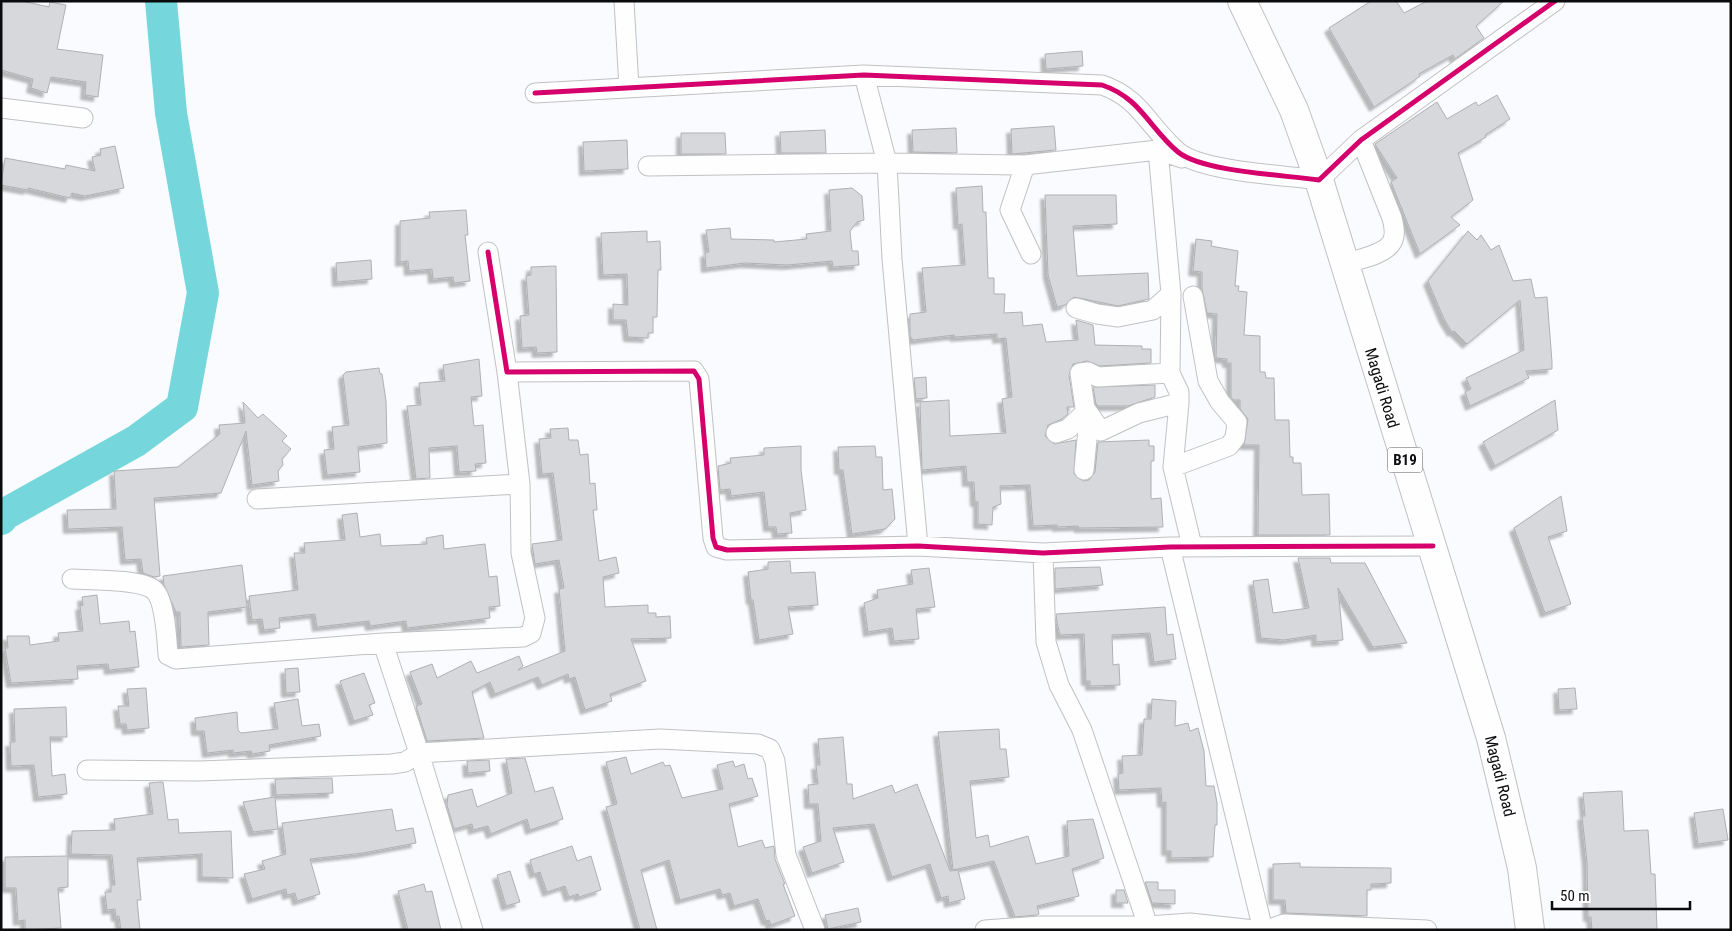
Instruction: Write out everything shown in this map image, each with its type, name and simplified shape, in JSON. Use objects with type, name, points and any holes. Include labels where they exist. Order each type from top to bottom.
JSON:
[{"type":"highway","name":"Magadi Road","points":[[1242,1],[1294,110],[1320,180],[1491,738],[1522,868],[1530,930]]},
{"type":"street","points":[[624,1],[629,88]]},
{"type":"street","points":[[648,166],[887,163],[1025,165],[1158,150],[1216,166],[1320,180],[1361,140],[1534,7],[1555,1]]},
{"type":"street","points":[[864,74],[887,163],[892,259],[918,546]]},
{"type":"street","points":[[535,93],[864,74],[1102,85],[1119,91],[1134,103],[1177,151],[1190,160]]},
{"type":"street","points":[[1,108],[83,118]]},
{"type":"street","points":[[1345,264],[1383,250],[1392,242],[1394,232],[1392,218],[1361,140]]},
{"type":"street","points":[[1158,150],[1170,294],[1170,372],[1179,398],[1173,467],[1192,546]]},
{"type":"street","points":[[1025,165],[1010,210],[1031,254]]},
{"type":"street","points":[[72,579],[142,584],[153,590],[158,596],[164,617],[168,655],[176,659],[383,643],[524,637],[531,633],[535,618],[521,553],[520,484],[507,372],[488,252]]},
{"type":"street","points":[[1076,308],[1118,317],[1153,310],[1170,294]]},
{"type":"street","points":[[1173,467],[1229,446],[1235,438],[1237,422],[1220,402],[1208,381],[1193,296]]},
{"type":"street","points":[[507,372],[694,371],[699,379],[713,538],[716,547],[727,550],[918,546],[1043,553],[1170,546],[1433,546]]},
{"type":"street","points":[[1084,470],[1087,411],[1080,373],[1088,372],[1098,377],[1170,372]]},
{"type":"street","points":[[1087,411],[1101,431],[1139,413],[1179,398],[1208,381]]},
{"type":"street","points":[[1056,433],[1068,429],[1087,411]]},
{"type":"street","points":[[257,499],[520,484]]},
{"type":"street","points":[[1170,546],[1273,929],[1427,930]]},
{"type":"street","points":[[1043,553],[1046,642],[1059,685],[1082,730],[1148,926]]},
{"type":"street","points":[[383,643],[473,930]]},
{"type":"street","points":[[87,770],[198,771],[392,764],[405,762],[419,753],[660,739],[758,744],[770,749],[775,761],[786,856],[815,930]]},
{"type":"street","points":[[985,930],[1148,926],[1190,923],[1254,930]]},
{"type":"building","points":[[1,1],[22,1],[49,7],[50,2],[66,5],[57,49],[103,55],[98,97],[85,95],[86,82],[51,77],[47,93],[31,88],[33,79],[1,70]]},
{"type":"building","points":[[1371,1],[1396,1],[1404,13],[1427,1],[1504,1],[1476,26],[1484,38],[1455,59],[1453,55],[1419,74],[1420,76],[1412,82],[1374,107],[1329,28]]},
{"type":"building","points":[[1082,51],[1083,66],[1046,69],[1045,54]]},
{"type":"building","points":[[1497,95],[1510,119],[1485,135],[1486,137],[1458,153],[1473,200],[1451,217],[1460,225],[1420,254],[1391,182],[1397,178],[1375,144],[1437,102],[1447,119],[1476,102],[1478,106]]},
{"type":"building","points":[[1054,126],[1056,150],[1012,154],[1011,129]]},
{"type":"building","points":[[956,128],[957,153],[913,152],[912,130]]},
{"type":"building","points":[[825,130],[826,153],[781,153],[780,132]]},
{"type":"building","points":[[681,133],[725,133],[726,154],[681,154]]},
{"type":"building","points":[[627,140],[628,169],[584,171],[583,142]]},
{"type":"building","points":[[115,146],[124,188],[85,196],[72,193],[70,198],[28,188],[28,190],[1,185],[5,158],[65,169],[66,165],[95,171],[92,157],[101,155],[100,149]]},
{"type":"building","points":[[982,186],[983,212],[986,212],[988,278],[994,278],[994,294],[1005,294],[1004,313],[1022,312],[1023,326],[1042,324],[1046,342],[1078,340],[1076,320],[1093,325],[1095,345],[1142,346],[1142,349],[1151,349],[1151,363],[1100,366],[1087,361],[1073,364],[1069,375],[1074,407],[1067,407],[1068,414],[1048,425],[1045,436],[1054,444],[1076,440],[1074,474],[1083,481],[1089,480],[1095,472],[1098,442],[1149,440],[1149,446],[1154,446],[1154,461],[1151,461],[1151,499],[1161,498],[1163,527],[1079,528],[1078,526],[1057,527],[1057,525],[1033,526],[1030,485],[1000,486],[1001,504],[993,507],[992,525],[978,524],[978,502],[975,502],[974,482],[967,482],[966,466],[922,470],[920,402],[949,400],[950,436],[1006,433],[1002,399],[1012,397],[1006,338],[997,339],[997,334],[955,337],[954,335],[913,340],[910,336],[910,314],[926,312],[922,268],[965,265],[962,224],[958,225],[956,188]]},
{"type":"building","points":[[852,188],[862,196],[864,220],[857,222],[850,231],[852,251],[858,251],[859,265],[833,267],[832,261],[787,265],[745,263],[706,268],[705,253],[709,252],[706,230],[730,228],[731,239],[774,240],[774,242],[807,239],[806,234],[831,231],[829,190]]},
{"type":"building","points":[[1045,195],[1116,195],[1117,224],[1073,226],[1077,276],[1148,273],[1149,299],[1118,306],[1074,297],[1065,305],[1057,307],[1048,275]]},
{"type":"building","points":[[466,210],[468,235],[465,235],[470,281],[454,283],[453,277],[433,279],[432,269],[409,271],[408,261],[400,262],[400,221],[430,218],[429,212]]},
{"type":"building","points":[[647,231],[647,242],[660,241],[661,270],[658,270],[657,317],[653,317],[653,333],[648,333],[648,338],[628,337],[626,320],[613,320],[613,304],[628,305],[627,274],[603,275],[601,233]]},
{"type":"building","points":[[1468,231],[1477,240],[1481,235],[1491,250],[1499,245],[1513,281],[1531,279],[1535,298],[1547,297],[1552,362],[1552,369],[1526,371],[1529,378],[1470,406],[1465,392],[1471,389],[1466,378],[1524,350],[1520,300],[1467,344],[1454,331],[1452,332],[1444,319],[1428,281]]},
{"type":"building","points":[[1196,239],[1212,241],[1211,246],[1238,251],[1235,286],[1239,286],[1238,291],[1247,292],[1244,335],[1260,336],[1260,372],[1265,372],[1266,378],[1274,378],[1275,420],[1289,420],[1290,457],[1293,457],[1293,463],[1301,463],[1302,495],[1329,494],[1330,535],[1258,535],[1259,445],[1244,445],[1248,419],[1240,409],[1240,400],[1233,400],[1231,397],[1231,363],[1227,363],[1227,359],[1216,358],[1217,314],[1207,313],[1202,289],[1202,272],[1193,271]]},
{"type":"building","points":[[371,260],[372,279],[337,282],[336,263]]},
{"type":"building","points":[[556,266],[557,352],[537,353],[536,347],[522,348],[520,316],[529,315],[526,276],[531,275],[531,267]]},
{"type":"building","points":[[479,359],[482,396],[471,397],[474,426],[483,425],[486,463],[475,464],[476,471],[459,472],[457,446],[429,448],[430,478],[416,479],[407,406],[421,405],[419,383],[445,381],[443,365]]},
{"type":"building","points":[[379,368],[380,374],[382,374],[386,401],[387,443],[358,447],[360,472],[327,475],[324,450],[334,449],[332,427],[349,425],[343,375],[346,372]]},
{"type":"building","points":[[926,377],[927,398],[916,399],[914,378]]},
{"type":"building","points":[[1155,385],[1155,397],[1128,406],[1098,406],[1093,387]]},
{"type":"building","points":[[1555,400],[1558,430],[1495,466],[1483,442]]},
{"type":"building","points":[[243,402],[258,418],[263,414],[287,436],[282,441],[291,449],[282,459],[283,465],[278,471],[279,481],[252,485],[246,431],[221,493],[154,498],[160,576],[154,577],[143,573],[141,559],[125,560],[122,527],[68,529],[67,510],[116,509],[114,471],[178,467],[220,434],[219,425],[245,423]]},
{"type":"building","points":[[568,428],[569,440],[578,440],[580,455],[588,454],[590,484],[595,483],[597,510],[593,510],[599,561],[616,557],[619,573],[603,577],[605,607],[648,605],[648,613],[656,613],[656,617],[670,616],[671,638],[631,639],[646,681],[610,694],[612,701],[585,710],[575,677],[569,679],[568,674],[542,685],[538,677],[495,694],[490,682],[472,692],[484,738],[427,741],[416,706],[422,704],[410,672],[432,664],[437,678],[471,661],[477,673],[519,656],[523,666],[518,670],[565,651],[559,589],[564,588],[559,560],[535,564],[532,544],[562,540],[553,473],[542,474],[539,439],[551,438],[550,429]]},
{"type":"building","points":[[801,446],[801,470],[806,510],[790,513],[792,533],[777,534],[776,527],[768,527],[764,492],[731,496],[730,489],[720,490],[718,466],[731,463],[730,458],[764,455],[764,448]]},
{"type":"building","points":[[875,446],[876,457],[882,457],[883,490],[892,489],[895,519],[885,529],[852,534],[843,470],[839,470],[838,447]]},
{"type":"building","points":[[1561,496],[1567,531],[1548,537],[1571,604],[1545,613],[1514,528]]},
{"type":"building","points":[[357,513],[360,537],[380,534],[381,546],[427,544],[426,538],[443,535],[444,549],[485,544],[489,577],[497,576],[500,606],[489,607],[490,618],[407,628],[406,621],[370,626],[369,621],[317,627],[315,614],[279,618],[280,628],[264,630],[262,619],[252,620],[249,596],[298,590],[294,553],[305,553],[304,543],[345,540],[342,515]]},
{"type":"building","points":[[1298,558],[1330,558],[1331,563],[1365,563],[1407,643],[1373,647],[1338,588],[1343,640],[1316,642],[1316,635],[1284,640],[1261,638],[1253,581],[1268,579],[1273,613],[1309,608]]},
{"type":"building","points":[[790,561],[791,573],[815,572],[818,605],[788,607],[793,634],[759,640],[753,600],[751,600],[748,572],[768,569],[768,562]]},
{"type":"building","points":[[242,565],[247,607],[208,612],[209,645],[181,647],[180,612],[176,612],[164,585],[163,576]]},
{"type":"building","points":[[1100,567],[1103,585],[1055,589],[1055,568]]},
{"type":"building","points":[[929,568],[935,607],[916,609],[919,639],[894,641],[892,628],[868,632],[864,603],[878,598],[877,590],[913,584],[911,570]]},
{"type":"building","points":[[97,595],[100,624],[129,621],[130,632],[135,631],[139,667],[109,670],[108,664],[77,666],[78,679],[11,683],[5,648],[8,648],[7,636],[29,636],[30,645],[59,641],[58,633],[83,631],[80,606],[83,605],[82,597]]},
{"type":"building","points":[[1165,607],[1167,635],[1173,634],[1176,659],[1154,662],[1150,633],[1112,635],[1113,665],[1119,664],[1120,685],[1090,686],[1090,681],[1086,681],[1084,634],[1060,635],[1056,614]]},
{"type":"building","points":[[298,668],[300,692],[286,693],[285,669]]},
{"type":"building","points":[[364,673],[375,703],[369,705],[373,715],[354,721],[340,681]]},
{"type":"building","points":[[146,688],[149,728],[127,730],[126,724],[120,724],[118,706],[129,706],[127,689]]},
{"type":"building","points":[[1575,688],[1577,709],[1559,710],[1558,689]]},
{"type":"building","points":[[298,699],[302,726],[319,724],[321,736],[269,745],[270,751],[252,754],[251,751],[233,753],[233,750],[207,753],[204,731],[196,731],[195,718],[237,712],[238,730],[241,733],[278,729],[274,703]]},
{"type":"building","points":[[1152,699],[1176,701],[1175,726],[1188,723],[1190,731],[1198,728],[1204,751],[1206,786],[1214,786],[1217,803],[1217,825],[1215,825],[1213,857],[1171,858],[1171,851],[1166,851],[1166,802],[1162,803],[1161,788],[1119,790],[1118,774],[1123,773],[1122,756],[1142,755],[1144,719],[1151,719]]},
{"type":"building","points":[[66,707],[67,737],[50,737],[52,776],[65,774],[67,794],[38,797],[34,765],[11,766],[10,742],[15,742],[14,709]]},
{"type":"building","points":[[999,729],[1000,749],[1006,749],[1009,777],[970,781],[976,838],[988,835],[990,847],[1028,836],[1036,864],[1069,856],[1067,821],[1093,819],[1104,858],[1072,869],[1079,896],[1037,906],[1039,914],[1037,915],[1015,917],[994,861],[953,870],[938,732]]},
{"type":"building","points":[[843,737],[847,784],[852,784],[853,799],[892,785],[895,793],[917,784],[950,871],[958,870],[965,899],[949,903],[948,896],[941,898],[930,864],[892,877],[874,824],[833,828],[844,862],[812,873],[803,847],[821,841],[818,804],[809,804],[808,785],[818,784],[816,765],[820,765],[818,739]]},
{"type":"building","points":[[626,757],[631,774],[663,762],[665,766],[670,765],[682,798],[723,789],[717,765],[733,761],[735,767],[744,764],[748,779],[752,778],[758,796],[729,804],[738,847],[762,840],[765,848],[774,846],[775,859],[795,916],[771,925],[769,920],[766,921],[758,899],[734,906],[730,893],[722,895],[720,889],[680,900],[669,860],[641,870],[657,930],[640,930],[606,807],[617,804],[606,762]]},
{"type":"building","points":[[525,758],[535,792],[553,787],[563,819],[530,830],[527,819],[491,834],[488,826],[473,830],[472,824],[454,829],[447,805],[448,795],[472,789],[477,807],[512,793],[506,759]]},
{"type":"building","points":[[489,760],[490,771],[468,773],[467,761]]},
{"type":"building","points":[[332,778],[333,793],[276,795],[275,779]]},
{"type":"building","points":[[163,782],[168,820],[178,819],[179,833],[231,831],[233,878],[202,877],[202,854],[137,858],[141,900],[137,900],[140,930],[121,930],[119,916],[116,917],[115,909],[107,910],[105,892],[111,892],[111,885],[115,885],[112,855],[71,854],[72,831],[115,830],[114,819],[153,814],[149,783]]},
{"type":"building","points":[[1622,791],[1624,831],[1648,830],[1651,874],[1655,874],[1657,930],[1592,930],[1591,917],[1588,917],[1587,862],[1582,816],[1585,816],[1583,793]]},
{"type":"building","points":[[275,797],[278,829],[253,832],[243,802]]},
{"type":"building","points":[[392,809],[396,831],[413,828],[416,843],[363,853],[310,859],[320,894],[297,901],[295,893],[287,895],[286,889],[252,899],[244,874],[265,869],[262,861],[286,854],[282,823]]},
{"type":"building","points":[[1723,809],[1728,840],[1698,844],[1694,813]]},
{"type":"building","points":[[572,846],[577,861],[591,856],[601,890],[579,897],[578,894],[569,897],[565,886],[547,892],[540,872],[534,874],[530,860]]},
{"type":"building","points":[[68,856],[68,887],[58,888],[61,928],[25,930],[25,920],[18,921],[16,888],[5,888],[5,857]]},
{"type":"building","points":[[1300,863],[1300,867],[1391,868],[1391,883],[1371,884],[1371,890],[1367,890],[1367,916],[1286,913],[1285,900],[1273,900],[1273,864]]},
{"type":"building","points":[[510,871],[520,902],[506,906],[497,875]]},
{"type":"building","points":[[1145,882],[1158,882],[1158,890],[1175,890],[1175,904],[1152,903]]},
{"type":"building","points":[[424,884],[426,892],[432,891],[441,930],[408,930],[398,891]]},
{"type":"building","points":[[1116,890],[1124,890],[1128,903],[1116,903]]},
{"type":"building","points":[[858,908],[861,922],[828,929],[825,915]]},
{"type":"waterway","points":[[1,519],[5,514],[136,441],[182,407],[203,293],[171,113],[161,1]]},
{"type":"cycle path","points":[[535,93],[864,75],[1102,85],[1115,91],[1136,106],[1168,143],[1190,159],[1245,172],[1319,180],[1361,140],[1555,1]]},
{"type":"cycle path","points":[[488,252],[507,372],[694,371],[699,379],[713,538],[716,547],[727,550],[918,546],[1043,553],[1170,547],[1433,546]]}]
